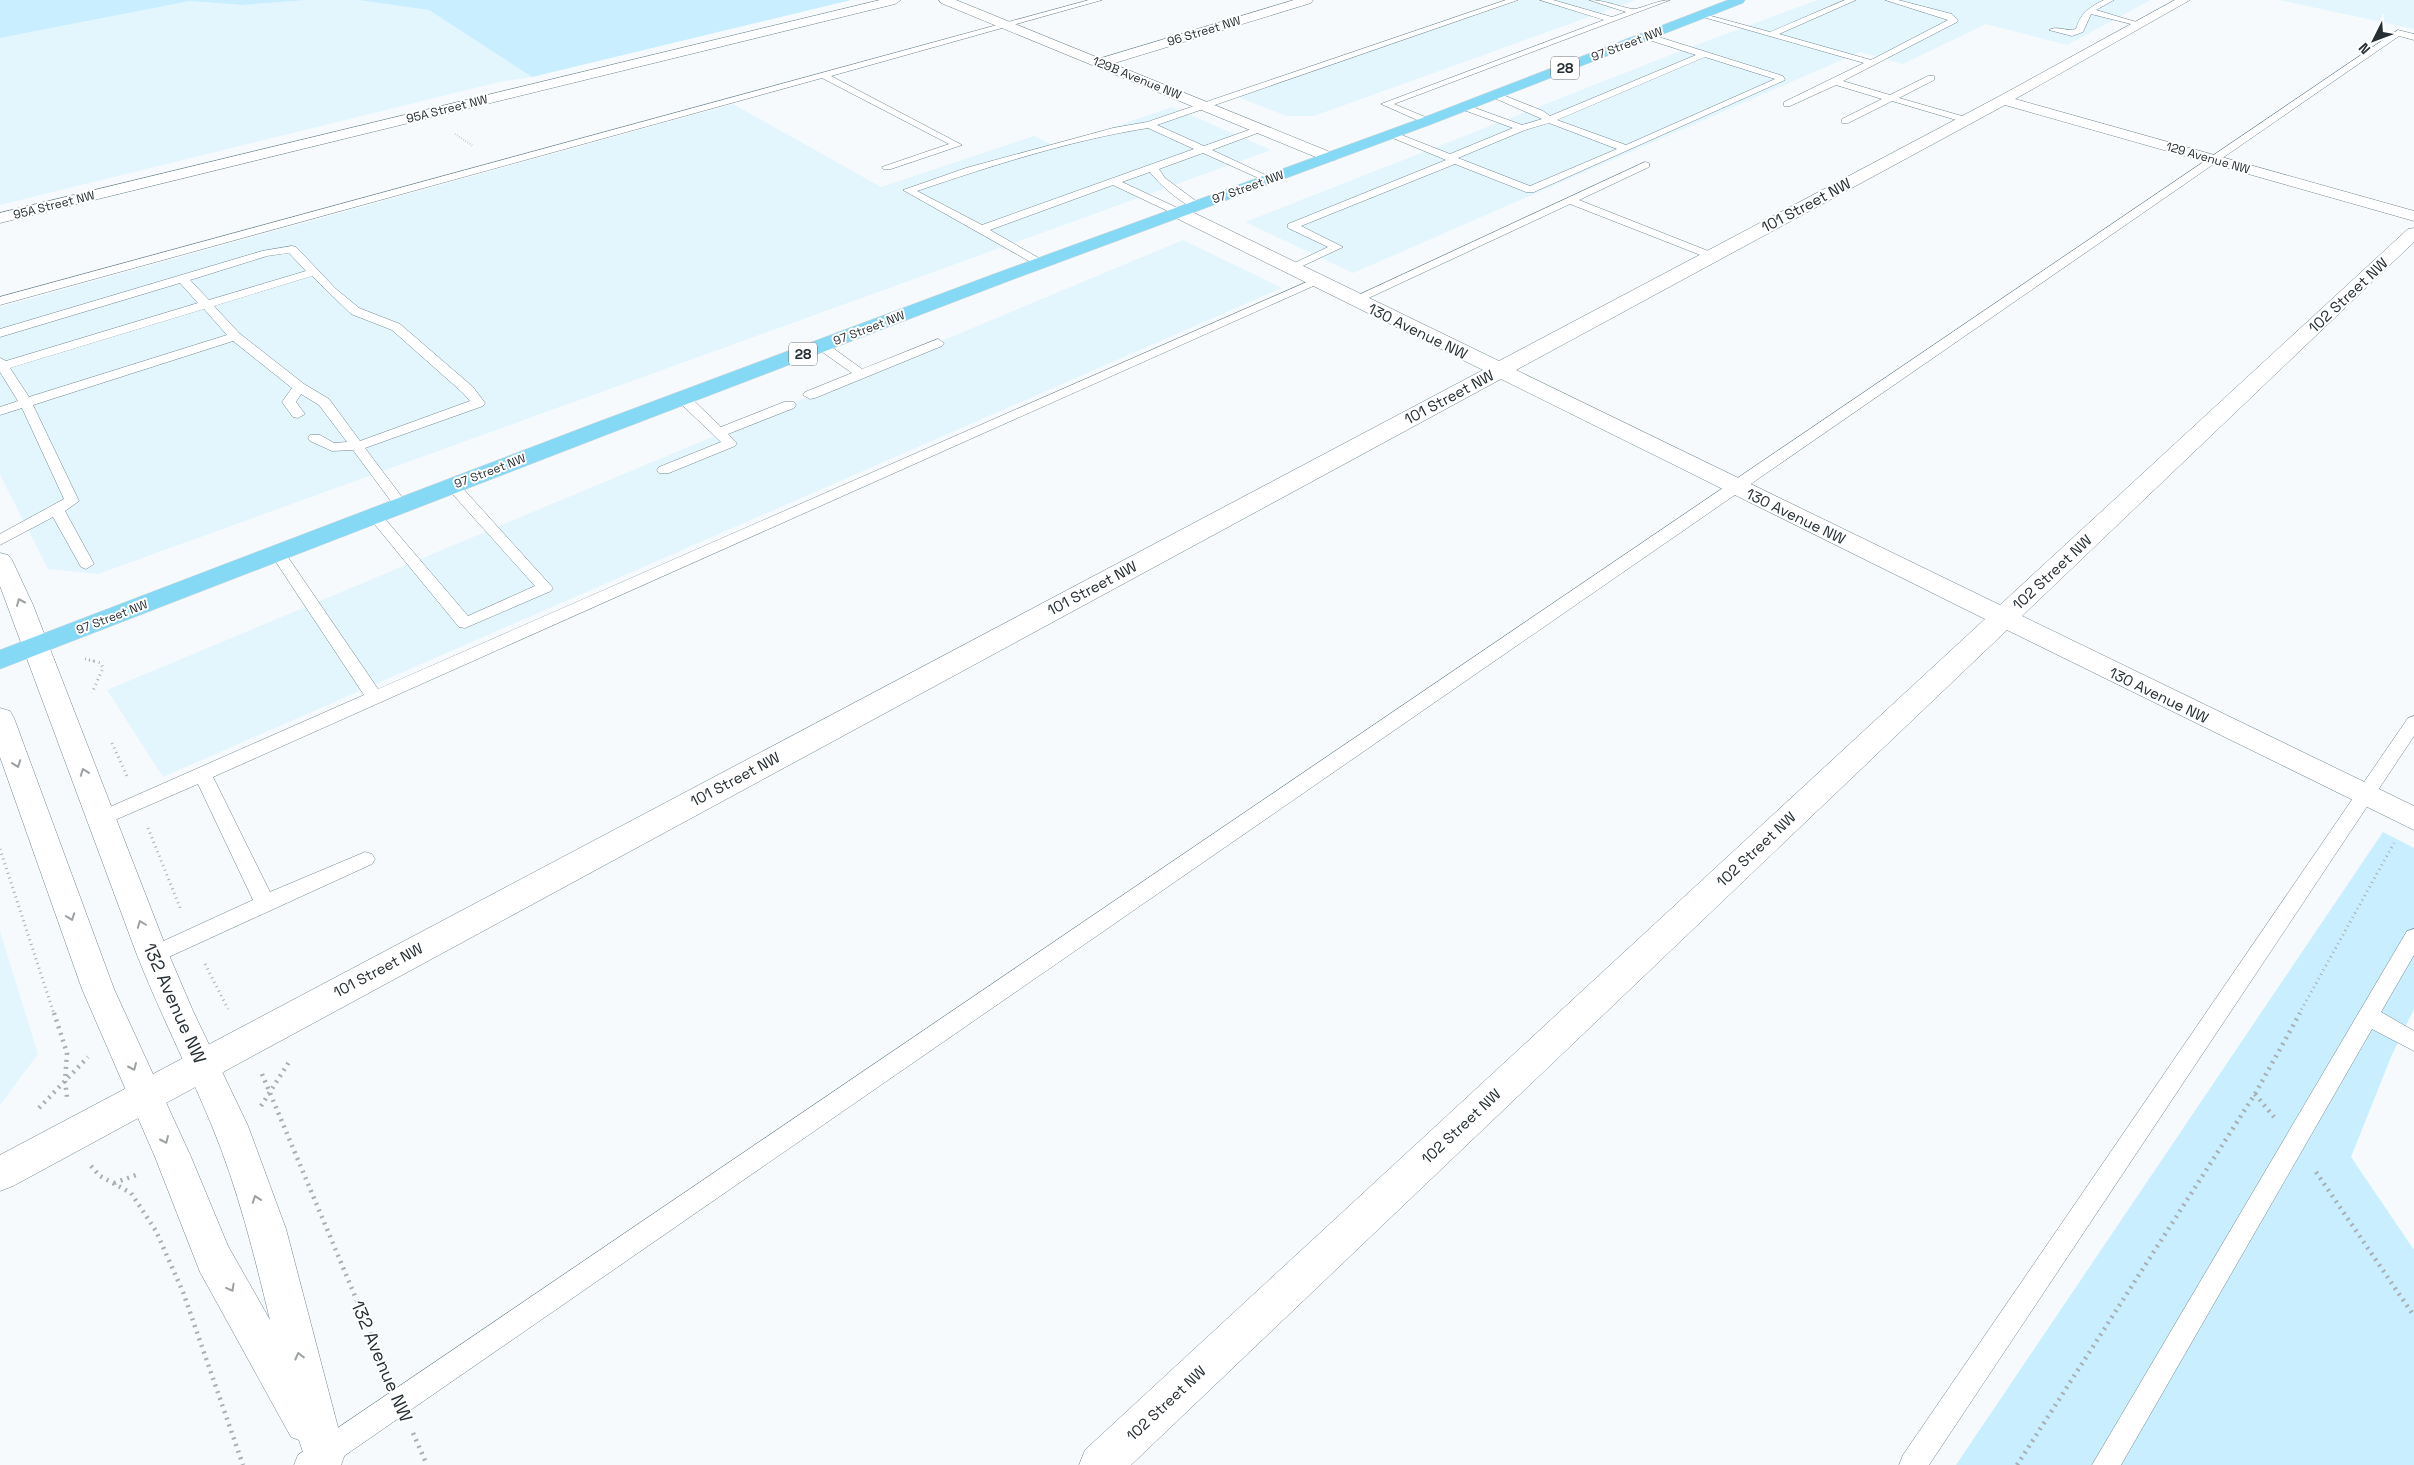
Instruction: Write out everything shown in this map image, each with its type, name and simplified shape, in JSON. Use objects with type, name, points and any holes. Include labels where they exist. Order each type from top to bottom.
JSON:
[{"type":"main road","name":"97 Street NW","points":[[0,660],[374,515],[1040,263],[1329,158],[1740,0]]},
{"type":"street","name":"95A Street NW","points":[[0,218],[895,0]]},
{"type":"street","name":"129B Avenue NW","points":[[945,0],[1205,105],[1329,158]]},
{"type":"street","name":"96 Street NW","points":[[1100,63],[1307,0]]},
{"type":"street","name":"101 Street NW","points":[[0,1174],[1966,120],[2184,0]]},
{"type":"street","name":"129 Avenue NW","points":[[2003,100],[2414,216]]},
{"type":"street","name":"130 Avenue NW","points":[[1187,209],[1290,268],[1354,300],[2411,818]]},
{"type":"street","name":"102 Street NW","points":[[1100,1465],[2414,233]]},
{"type":"street","name":"132 Avenue NW","points":[[0,560],[37,646],[153,955],[176,1011],[203,1064],[230,1126],[267,1229],[320,1461]]},
{"type":"street","points":[[0,718],[98,989],[173,1157],[214,1259],[320,1461]]},
{"type":"lane","points":[[0,301],[1098,0]]},
{"type":"lane","points":[[1040,263],[908,190],[970,170],[1116,130],[1149,125],[1514,0]]},
{"type":"lane","points":[[1544,0],[1612,20]]},
{"type":"lane","points":[[1594,0],[1634,12]]},
{"type":"lane","points":[[1427,121],[1386,104],[1666,0]]},
{"type":"lane","points":[[1770,35],[1852,0]]},
{"type":"lane","points":[[1787,104],[1835,82],[1954,20],[1949,16],[1889,0]]},
{"type":"lane","points":[[2053,30],[2072,33],[2080,30],[2083,19],[2089,11],[2110,0]]},
{"type":"lane","points":[[2089,11],[2139,24]]},
{"type":"lane","points":[[1700,15],[1872,63]]},
{"type":"lane","points":[[320,1461],[400,1403],[1734,486],[2398,33],[2414,37]]},
{"type":"lane","points":[[1391,134],[1530,190],[1781,80],[1780,78],[1646,36]]},
{"type":"lane","points":[[1290,268],[1337,247],[1292,226],[1522,128],[1549,120],[1705,54]]},
{"type":"lane","points":[[822,75],[957,145],[887,167]]},
{"type":"lane","points":[[1845,121],[1931,78]]},
{"type":"lane","points":[[1835,82],[1966,120]]},
{"type":"lane","points":[[1495,95],[1540,112],[1549,120],[1626,149]]},
{"type":"lane","points":[[1464,107],[1522,128]]},
{"type":"lane","points":[[1149,125],[1269,179]]},
{"type":"lane","points":[[981,230],[1260,129]]},
{"type":"lane","points":[[1354,300],[1645,165]]},
{"type":"lane","points":[[1153,168],[1161,180],[1187,209]]},
{"type":"lane","points":[[1114,182],[1187,209]]},
{"type":"lane","points":[[1570,200],[1712,256]]},
{"type":"lane","points":[[0,333],[282,249],[292,249],[355,311],[396,327],[468,390],[478,403],[358,446],[332,447],[315,438]]},
{"type":"lane","points":[[0,540],[72,501],[26,403],[1,364],[314,272]]},
{"type":"lane","points":[[182,278],[235,336],[299,387],[324,402],[401,505]]},
{"type":"lane","points":[[101,819],[1316,281]]},
{"type":"lane","points":[[0,411],[235,336]]},
{"type":"lane","points":[[810,395],[938,342]]},
{"type":"lane","points":[[822,346],[860,374]]},
{"type":"lane","points":[[298,414],[289,402],[299,387]]},
{"type":"lane","points":[[664,470],[730,443],[684,399]]},
{"type":"lane","points":[[719,433],[789,405]]},
{"type":"lane","points":[[374,515],[465,623],[546,588],[453,486]]},
{"type":"lane","points":[[58,510],[86,564]]},
{"type":"lane","points":[[278,553],[374,697]]},
{"type":"lane","points":[[1913,1465],[2414,722]]},
{"type":"lane","points":[[202,773],[265,903]]},
{"type":"lane","points":[[153,955],[365,859]]},
{"type":"lane","points":[[2106,1465],[2414,937]]},
{"type":"lane","points":[[2367,1015],[2414,1042]]},
{"type":"path","points":[[428,114],[497,164]]},
{"type":"path","points":[[2017,1465],[2256,1094],[2411,818]]},
{"type":"path","points":[[0,849],[67,1053],[65,1081],[70,1104]]},
{"type":"path","points":[[65,1081],[95,1053]]},
{"type":"path","name":"132 Avenue NW","points":[[260,1071],[427,1465]]},
{"type":"path","points":[[2256,1094],[2294,1140],[2414,1316]]},
{"type":"path","points":[[89,1162],[100,1176],[131,1192],[137,1199],[163,1246],[183,1292],[243,1465]]},
{"type":"path","points":[[114,1183],[141,1174]]},
{"type":"shaded area","points":[[0,0],[307,0],[242,5],[190,1],[0,38]]},
{"type":"shaded area","points":[[307,0],[358,0],[429,10],[532,77],[499,82],[0,205],[0,38],[190,1],[239,5]]},
{"type":"shaded area","points":[[358,0],[851,0],[532,77],[429,10]]},
{"type":"shaded area","points":[[1521,0],[1636,0],[1314,116],[1286,116],[1236,96]]},
{"type":"shaded area","points":[[1817,0],[2151,0],[2067,45],[1986,24],[1903,64],[1860,52],[1353,273],[1245,222],[1688,48]]},
{"type":"shaded area","points":[[2279,0],[2414,0],[2414,29]]},
{"type":"shaded area","points":[[733,104],[881,187],[1034,136],[1057,147],[1172,107],[1271,150],[98,574],[48,569],[0,475],[0,307]]},
{"type":"shaded area","points":[[1183,240],[1282,288],[163,777],[107,690]]},
{"type":"shaded area","points":[[2383,832],[2414,848],[2414,1009],[2391,1057],[2351,1157],[2414,1250],[2414,1465],[1956,1465]]},
{"type":"shaded area","points":[[0,931],[38,1054],[0,1105]]}]
